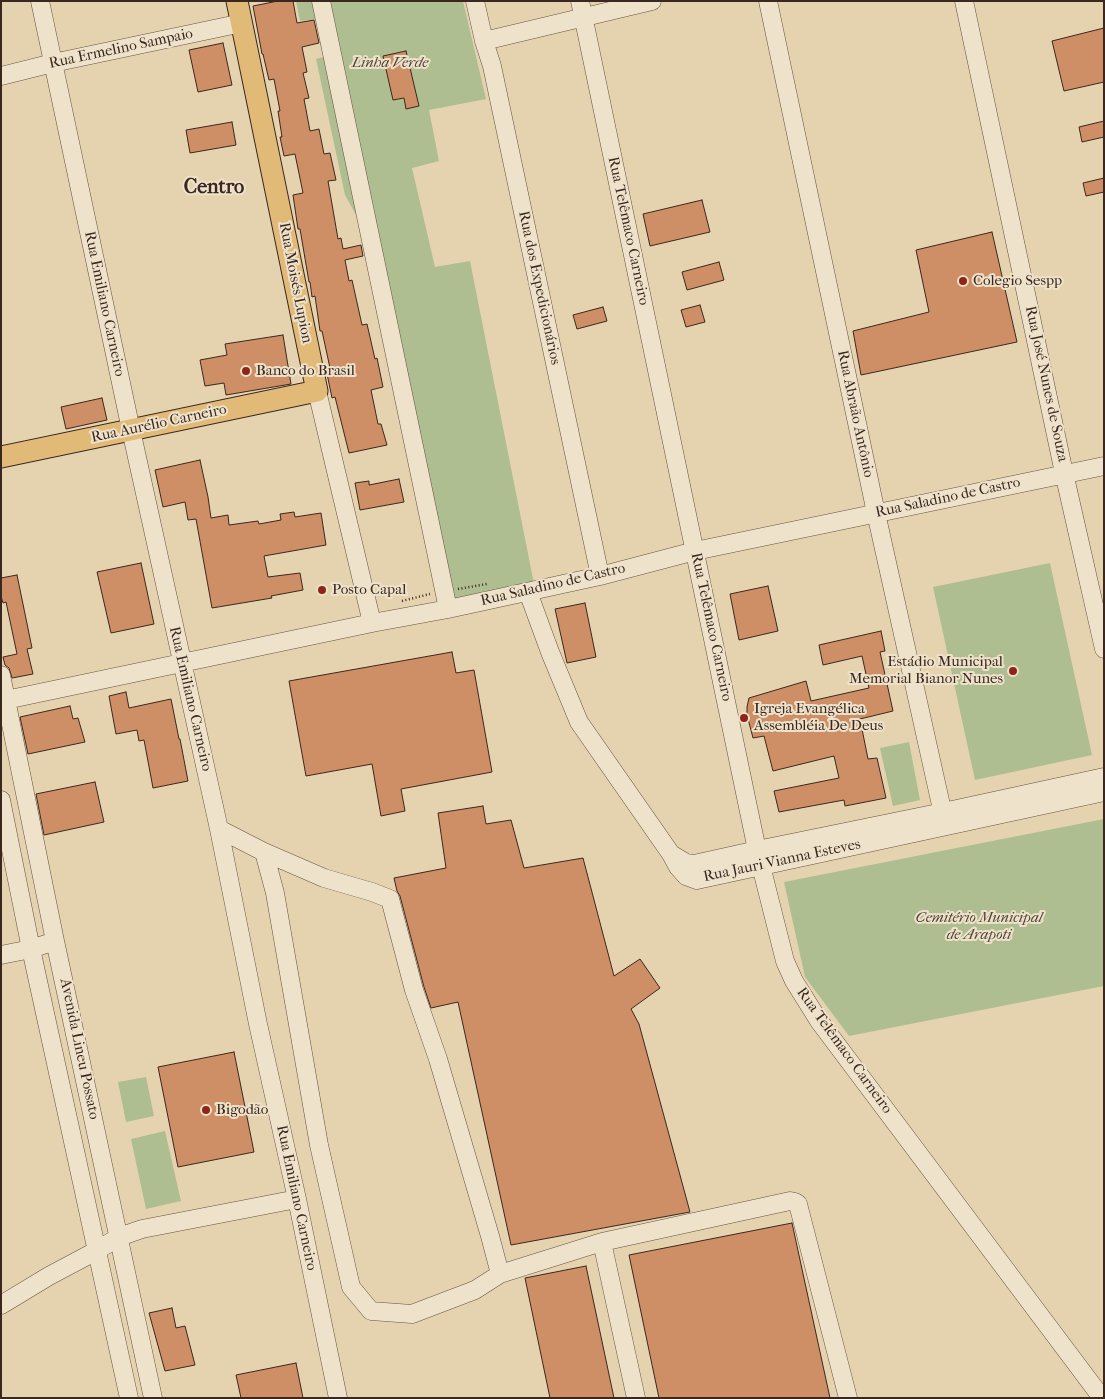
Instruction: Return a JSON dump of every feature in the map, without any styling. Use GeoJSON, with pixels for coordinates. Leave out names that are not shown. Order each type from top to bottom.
{"type":"FeatureCollection","features":[{"type":"Feature","properties":{"kind":"main road","name":"Rua Moisés Lupion"},"geometry":{"type":"LineString","coordinates":[[237,1],[317,391]]}},
{"type":"Feature","properties":{"kind":"main road","name":"Rua Aurélio Carneiro"},"geometry":{"type":"LineString","coordinates":[[1,457],[317,391]]}},
{"type":"Feature","properties":{"kind":"street","name":"Rua Emiliano Carneiro"},"geometry":{"type":"LineString","coordinates":[[40,1],[131,430],[219,829],[258,1024],[297,1199],[338,1398]]}},
{"type":"Feature","properties":{"kind":"street"},"geometry":{"type":"LineString","coordinates":[[321,1],[448,609]]}},
{"type":"Feature","properties":{"kind":"street","name":"Rua dos Expedicionários"},"geometry":{"type":"LineString","coordinates":[[475,1],[492,66],[600,576]]}},
{"type":"Feature","properties":{"kind":"street"},"geometry":{"type":"LineString","coordinates":[[484,41],[582,9],[652,1]]}},
{"type":"Feature","properties":{"kind":"street","name":"Rua Abraão Antônio"},"geometry":{"type":"LineString","coordinates":[[768,1],[876,513],[944,819]]}},
{"type":"Feature","properties":{"kind":"street","name":"Rua José Nunes de Souza"},"geometry":{"type":"LineString","coordinates":[[964,1],[1064,474],[1104,649]]}},
{"type":"Feature","properties":{"kind":"street","name":"Rua Telêmaco Carneiro"},"geometry":{"type":"LineString","coordinates":[[582,9],[759,858],[785,961],[794,981],[819,1021],[1102,1398]]}},
{"type":"Feature","properties":{"kind":"street","name":"Rua Ermelino Sampaio"},"geometry":{"type":"LineString","coordinates":[[1,76],[53,63],[242,23]]}},
{"type":"Feature","properties":{"kind":"street","name":"Rua Moisés Lupion"},"geometry":{"type":"LineString","coordinates":[[317,391],[372,623]]}},
{"type":"Feature","properties":{"kind":"street","name":"Rua Saladino de Castro"},"geometry":{"type":"LineString","coordinates":[[4,700],[528,592],[600,576],[695,551],[1104,466]]}},
{"type":"Feature","properties":{"kind":"street","name":"Rua Jauri Vianna Esteves"},"geometry":{"type":"LineString","coordinates":[[528,592],[579,722],[671,854],[686,863],[694,864],[759,858],[944,819],[1104,792]]}},
{"type":"Feature","properties":{"kind":"street","name":"Avenida Lineu Possato"},"geometry":{"type":"LineString","coordinates":[[1,675],[4,700],[26,792],[55,941],[153,1398]]}},
{"type":"Feature","properties":{"kind":"street","name":"Rua Jauri Vianna Esteves"},"geometry":{"type":"LineString","coordinates":[[944,819],[1104,777]]}},
{"type":"Feature","properties":{"kind":"street"},"geometry":{"type":"LineString","coordinates":[[1,799],[26,792]]}},
{"type":"Feature","properties":{"kind":"street","name":"Avenida Lineu Possato"},"geometry":{"type":"LineString","coordinates":[[1,799],[31,949],[129,1398]]}},
{"type":"Feature","properties":{"kind":"street"},"geometry":{"type":"LineString","coordinates":[[219,829],[264,852],[324,878],[372,892],[390,900],[414,990],[438,1060],[488,1226],[500,1274]]}},
{"type":"Feature","properties":{"kind":"street"},"geometry":{"type":"LineString","coordinates":[[264,852],[275,893],[319,1145],[351,1287],[371,1311],[412,1314],[475,1290],[500,1274],[602,1242],[790,1201],[798,1204],[848,1398]]}},
{"type":"Feature","properties":{"kind":"street"},"geometry":{"type":"LineString","coordinates":[[1,955],[31,949],[55,941]]}},
{"type":"Feature","properties":{"kind":"street"},"geometry":{"type":"LineString","coordinates":[[1,1305],[120,1237],[142,1229],[297,1199]]}},
{"type":"Feature","properties":{"kind":"street"},"geometry":{"type":"LineString","coordinates":[[602,1242],[636,1398]]}},
{"type":"Feature","properties":{"kind":"green space","name":"Linha Verde"},"geometry":{"type":"Polygon","coordinates":[[[296,1],[463,1],[486,99],[429,110],[439,161],[412,168],[435,267],[470,261],[534,584],[439,603],[365,231],[345,195],[316,59],[327,56],[319,19],[300,21],[296,1]]]}},
{"type":"Feature","properties":{"kind":"green space","name":"Estádio Municipal Memorial Bianor Nunes"},"geometry":{"type":"Polygon","coordinates":[[[1050,563],[1092,755],[975,780],[933,587],[1050,563]]]}},
{"type":"Feature","properties":{"kind":"green space"},"geometry":{"type":"Polygon","coordinates":[[[909,742],[920,800],[893,806],[880,748],[909,742]]]}},
{"type":"Feature","properties":{"kind":"green space","name":"Cemitério Municipal de Arapoti"},"geometry":{"type":"Polygon","coordinates":[[[1104,819],[1104,986],[849,1036],[805,977],[784,882],[1104,819]]]}},
{"type":"Feature","properties":{"kind":"green space"},"geometry":{"type":"Polygon","coordinates":[[[146,1077],[154,1116],[126,1122],[118,1082],[146,1077]]]}},
{"type":"Feature","properties":{"kind":"green space"},"geometry":{"type":"Polygon","coordinates":[[[165,1131],[181,1201],[146,1209],[131,1139],[165,1131]]]}},
{"type":"Feature","properties":{"kind":"building"},"geometry":{"type":"Polygon","coordinates":[[[278,1],[293,1],[297,23],[314,20],[319,43],[302,47],[307,72],[303,73],[309,98],[304,99],[310,131],[319,129],[324,154],[330,153],[336,180],[328,181],[338,239],[341,238],[343,249],[361,245],[363,256],[345,260],[349,281],[352,280],[362,325],[367,324],[375,359],[377,358],[383,387],[371,390],[378,424],[381,424],[387,445],[349,453],[335,397],[332,398],[326,369],[330,368],[322,331],[320,331],[315,296],[312,297],[300,229],[298,229],[293,195],[303,193],[295,154],[284,156],[280,137],[282,137],[278,111],[280,111],[274,79],[269,80],[253,6],[278,1]]]}},
{"type":"Feature","properties":{"kind":"building"},"geometry":{"type":"Polygon","coordinates":[[[1104,28],[1104,82],[1064,91],[1052,41],[1104,28]]]}},
{"type":"Feature","properties":{"kind":"building"},"geometry":{"type":"Polygon","coordinates":[[[223,43],[232,85],[198,92],[189,50],[223,43]]]}},
{"type":"Feature","properties":{"kind":"building"},"geometry":{"type":"Polygon","coordinates":[[[406,51],[419,106],[406,109],[404,98],[393,100],[383,56],[406,51]]]}},
{"type":"Feature","properties":{"kind":"building"},"geometry":{"type":"Polygon","coordinates":[[[1104,121],[1104,137],[1082,142],[1079,127],[1104,121]]]}},
{"type":"Feature","properties":{"kind":"building"},"geometry":{"type":"Polygon","coordinates":[[[232,122],[236,145],[190,153],[186,130],[232,122]]]}},
{"type":"Feature","properties":{"kind":"building"},"geometry":{"type":"Polygon","coordinates":[[[1104,178],[1104,192],[1086,196],[1083,183],[1104,178]]]}},
{"type":"Feature","properties":{"kind":"building"},"geometry":{"type":"Polygon","coordinates":[[[702,200],[710,232],[650,246],[643,214],[702,200]]]}},
{"type":"Feature","properties":{"kind":"building","name":"Colegio Sespp"},"geometry":{"type":"Polygon","coordinates":[[[992,232],[1017,342],[861,375],[853,331],[929,312],[916,250],[992,232]]]}},
{"type":"Feature","properties":{"kind":"building"},"geometry":{"type":"Polygon","coordinates":[[[719,262],[724,280],[687,290],[682,272],[719,262]]]}},
{"type":"Feature","properties":{"kind":"building"},"geometry":{"type":"Polygon","coordinates":[[[700,305],[705,322],[686,327],[681,310],[700,305]]]}},
{"type":"Feature","properties":{"kind":"building"},"geometry":{"type":"Polygon","coordinates":[[[603,307],[607,321],[577,329],[573,315],[603,307]]]}},
{"type":"Feature","properties":{"kind":"building","name":"Banco do Brasil"},"geometry":{"type":"Polygon","coordinates":[[[283,335],[291,384],[226,395],[224,383],[205,386],[200,360],[227,355],[225,344],[283,335]]]}},
{"type":"Feature","properties":{"kind":"building"},"geometry":{"type":"Polygon","coordinates":[[[102,398],[107,420],[66,429],[61,407],[102,398]]]}},
{"type":"Feature","properties":{"kind":"building"},"geometry":{"type":"Polygon","coordinates":[[[200,460],[211,518],[228,515],[229,525],[258,521],[259,524],[281,520],[280,514],[294,512],[295,517],[321,513],[326,545],[264,556],[268,577],[300,573],[303,590],[271,596],[272,598],[212,608],[196,519],[188,520],[185,502],[163,507],[155,470],[200,460]]]}},
{"type":"Feature","properties":{"kind":"building"},"geometry":{"type":"Polygon","coordinates":[[[399,479],[404,502],[360,510],[355,483],[369,481],[369,485],[399,479]]]}},
{"type":"Feature","properties":{"kind":"building"},"geometry":{"type":"Polygon","coordinates":[[[141,563],[154,624],[111,633],[97,572],[141,563]]]}},
{"type":"Feature","properties":{"kind":"building"},"geometry":{"type":"Polygon","coordinates":[[[17,575],[32,648],[27,649],[33,674],[12,678],[3,657],[17,654],[6,602],[3,603],[1,596],[1,578],[17,575]]]}},
{"type":"Feature","properties":{"kind":"building"},"geometry":{"type":"Polygon","coordinates":[[[768,586],[778,631],[739,640],[730,594],[768,586]]]}},
{"type":"Feature","properties":{"kind":"building"},"geometry":{"type":"Polygon","coordinates":[[[585,603],[596,657],[567,663],[555,609],[585,603]]]}},
{"type":"Feature","properties":{"kind":"building"},"geometry":{"type":"Polygon","coordinates":[[[881,631],[885,651],[880,652],[893,711],[860,719],[868,759],[877,758],[886,798],[845,806],[844,800],[779,812],[774,791],[839,778],[834,756],[773,771],[764,736],[753,738],[747,715],[749,698],[806,681],[811,701],[869,688],[862,656],[823,665],[819,645],[881,631]]]}},
{"type":"Feature","properties":{"kind":"building"},"geometry":{"type":"Polygon","coordinates":[[[452,652],[456,673],[474,670],[492,772],[401,789],[405,811],[381,816],[372,764],[306,776],[289,681],[452,652]]]}},
{"type":"Feature","properties":{"kind":"building"},"geometry":{"type":"Polygon","coordinates":[[[126,692],[129,708],[171,699],[188,781],[153,788],[144,740],[139,741],[137,730],[116,734],[109,696],[126,692]]]}},
{"type":"Feature","properties":{"kind":"building"},"geometry":{"type":"Polygon","coordinates":[[[70,706],[73,719],[78,718],[85,742],[28,754],[20,717],[70,706]]]}},
{"type":"Feature","properties":{"kind":"building"},"geometry":{"type":"Polygon","coordinates":[[[95,782],[104,822],[44,835],[36,794],[95,782]]]}},
{"type":"Feature","properties":{"kind":"building"},"geometry":{"type":"Polygon","coordinates":[[[483,806],[486,824],[511,820],[524,868],[583,858],[614,976],[640,959],[660,988],[631,1009],[639,1024],[690,1212],[511,1245],[458,1002],[431,1008],[394,878],[446,868],[438,813],[483,806]]]}},
{"type":"Feature","properties":{"kind":"building","name":"Bigodão"},"geometry":{"type":"Polygon","coordinates":[[[234,1052],[254,1152],[178,1167],[158,1067],[234,1052]]]}},
{"type":"Feature","properties":{"kind":"building"},"geometry":{"type":"Polygon","coordinates":[[[792,1223],[830,1398],[659,1398],[629,1255],[792,1223]]]}},
{"type":"Feature","properties":{"kind":"building"},"geometry":{"type":"Polygon","coordinates":[[[586,1266],[614,1398],[550,1398],[525,1278],[586,1266]]]}},
{"type":"Feature","properties":{"kind":"building"},"geometry":{"type":"Polygon","coordinates":[[[172,1308],[176,1328],[185,1326],[195,1365],[165,1371],[149,1313],[172,1308]]]}},
{"type":"Feature","properties":{"kind":"building"},"geometry":{"type":"Polygon","coordinates":[[[296,1363],[303,1398],[241,1398],[236,1375],[296,1363]]]}},
{"type":"Feature","properties":{"kind":"place","name":"Colegio Sespp"},"geometry":{"type":"Point","coordinates":[963,281]}},
{"type":"Feature","properties":{"kind":"place","name":"Banco do Brasil"},"geometry":{"type":"Point","coordinates":[246,371]}},
{"type":"Feature","properties":{"kind":"place","name":"Posto Capal"},"geometry":{"type":"Point","coordinates":[322,590]}},
{"type":"Feature","properties":{"kind":"place","name":"Estádio Municipal Memorial Bianor Nunes"},"geometry":{"type":"Point","coordinates":[1013,671]}},
{"type":"Feature","properties":{"kind":"place","name":"Igreja Evangélica Assembléia De Deus"},"geometry":{"type":"Point","coordinates":[744,718]}},
{"type":"Feature","properties":{"kind":"place","name":"Bigodão"},"geometry":{"type":"Point","coordinates":[206,1110]}},
{"type":"Feature","properties":{"kind":"district","name":"Centro"},"geometry":{"type":"Point","coordinates":[214,188]}}]}
